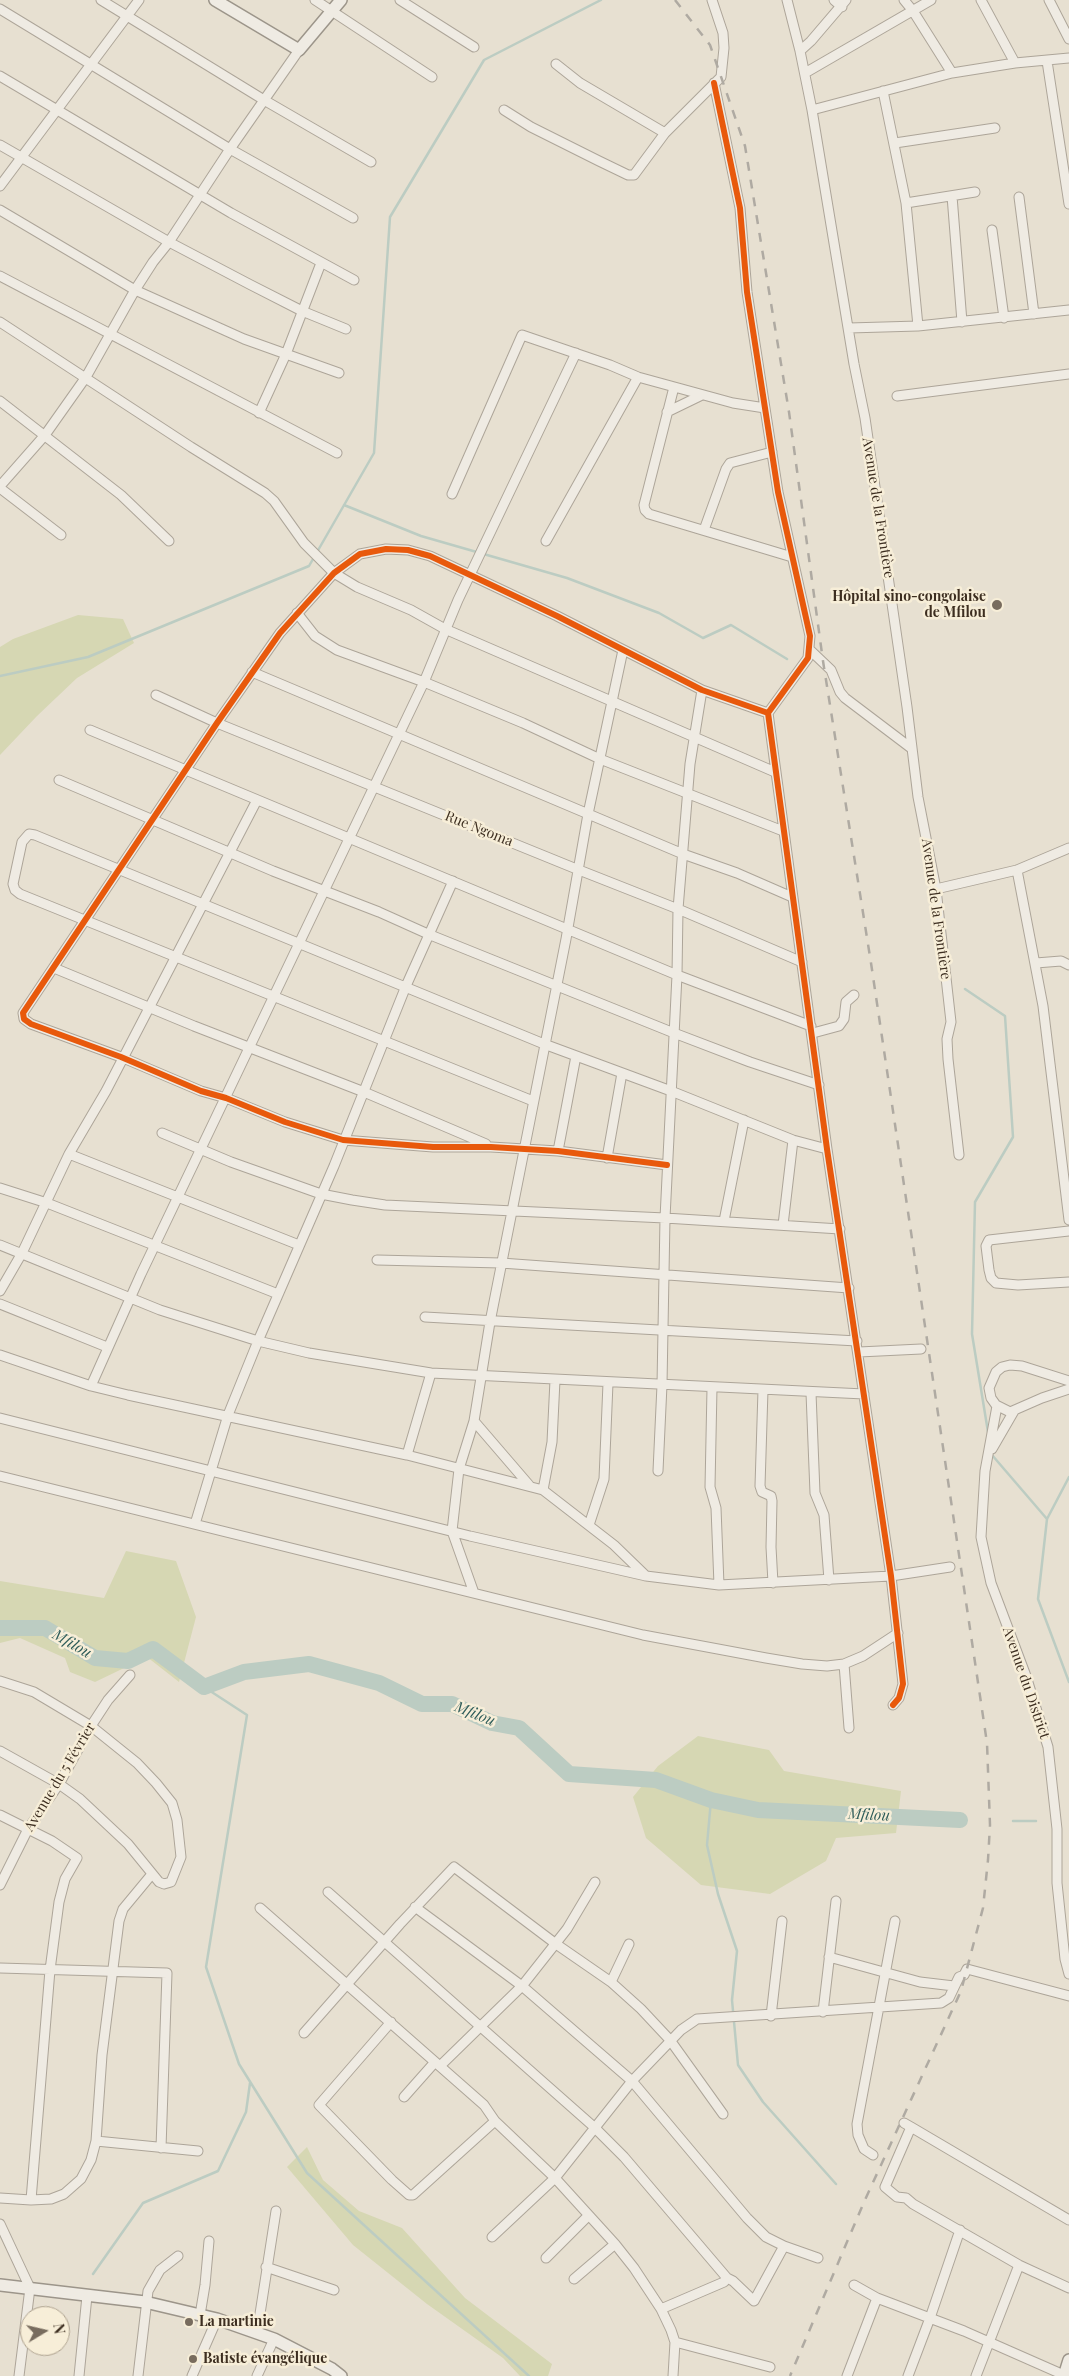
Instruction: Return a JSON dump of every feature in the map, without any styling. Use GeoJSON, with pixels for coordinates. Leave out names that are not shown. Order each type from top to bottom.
{"type":"FeatureCollection","features":[{"type":"Feature","properties":{"kind":"street"},"geometry":{"type":"LineString","coordinates":[[101,0],[264,100],[371,162]]}},
{"type":"Feature","properties":{"kind":"street"},"geometry":{"type":"LineString","coordinates":[[0,186],[139,0]]}},
{"type":"Feature","properties":{"kind":"street"},"geometry":{"type":"LineString","coordinates":[[215,0],[299,50]]}},
{"type":"Feature","properties":{"kind":"street"},"geometry":{"type":"LineString","coordinates":[[315,0],[432,77],[422,74]]}},
{"type":"Feature","properties":{"kind":"street"},"geometry":{"type":"LineString","coordinates":[[61,535],[0,487],[45,435],[86,378],[135,290],[230,149],[299,50],[341,0]]}},
{"type":"Feature","properties":{"kind":"street"},"geometry":{"type":"LineString","coordinates":[[400,0],[474,47]]}},
{"type":"Feature","properties":{"kind":"street"},"geometry":{"type":"LineString","coordinates":[[504,110],[531,127],[632,176],[665,134],[721,77],[725,57],[723,33],[712,0]]}},
{"type":"Feature","properties":{"kind":"street","name":"Avenue de la Frontière"},"geometry":{"type":"LineString","coordinates":[[787,0],[812,110],[849,328],[884,545],[911,748],[936,889],[951,1022],[947,1039],[948,1058],[959,1155]]}},
{"type":"Feature","properties":{"kind":"street"},"geometry":{"type":"LineString","coordinates":[[800,51],[844,3],[834,0]]}},
{"type":"Feature","properties":{"kind":"street"},"geometry":{"type":"LineString","coordinates":[[904,0],[952,73]]}},
{"type":"Feature","properties":{"kind":"street"},"geometry":{"type":"LineString","coordinates":[[804,73],[931,0]]}},
{"type":"Feature","properties":{"kind":"street"},"geometry":{"type":"LineString","coordinates":[[981,0],[1015,63]]}},
{"type":"Feature","properties":{"kind":"street"},"geometry":{"type":"LineString","coordinates":[[1049,0],[1069,38]]}},
{"type":"Feature","properties":{"kind":"street"},"geometry":{"type":"LineString","coordinates":[[0,9],[230,149],[353,218]]}},
{"type":"Feature","properties":{"kind":"street"},"geometry":{"type":"LineString","coordinates":[[812,110],[952,73],[1015,63],[1069,58]]}},
{"type":"Feature","properties":{"kind":"street"},"geometry":{"type":"LineString","coordinates":[[1047,61],[1069,204]]}},
{"type":"Feature","properties":{"kind":"street"},"geometry":{"type":"LineString","coordinates":[[556,64],[580,83],[665,134]]}},
{"type":"Feature","properties":{"kind":"street"},"geometry":{"type":"LineString","coordinates":[[0,76],[200,195],[354,280]]}},
{"type":"Feature","properties":{"kind":"street"},"geometry":{"type":"LineString","coordinates":[[714,83],[740,208],[747,292],[772,452],[792,557],[810,636],[810,650],[804,664],[781,692],[768,713],[774,772],[812,1029],[827,1150],[859,1352],[891,1576],[903,1684],[899,1698],[893,1705]]}},
{"type":"Feature","properties":{"kind":"street"},"geometry":{"type":"LineString","coordinates":[[883,91],[906,203],[918,326]]}},
{"type":"Feature","properties":{"kind":"street"},"geometry":{"type":"LineString","coordinates":[[895,143],[995,128]]}},
{"type":"Feature","properties":{"kind":"street"},"geometry":{"type":"LineString","coordinates":[[0,145],[169,242],[302,310],[346,329]]}},
{"type":"Feature","properties":{"kind":"street"},"geometry":{"type":"LineString","coordinates":[[906,203],[975,192]]}},
{"type":"Feature","properties":{"kind":"street"},"geometry":{"type":"LineString","coordinates":[[952,196],[962,322]]}},
{"type":"Feature","properties":{"kind":"street"},"geometry":{"type":"LineString","coordinates":[[1019,197],[1034,314]]}},
{"type":"Feature","properties":{"kind":"street"},"geometry":{"type":"LineString","coordinates":[[0,210],[135,290],[189,316],[339,373]]}},
{"type":"Feature","properties":{"kind":"street"},"geometry":{"type":"LineString","coordinates":[[992,230],[1004,318]]}},
{"type":"Feature","properties":{"kind":"street"},"geometry":{"type":"LineString","coordinates":[[258,413],[286,354],[321,263]]}},
{"type":"Feature","properties":{"kind":"street"},"geometry":{"type":"LineString","coordinates":[[0,276],[337,453]]}},
{"type":"Feature","properties":{"kind":"street"},"geometry":{"type":"LineString","coordinates":[[849,328],[918,326],[1069,310]]}},
{"type":"Feature","properties":{"kind":"street"},"geometry":{"type":"LineString","coordinates":[[0,322],[199,452],[266,492],[274,500],[304,543],[334,573],[357,587],[411,610],[445,629],[774,772]]}},
{"type":"Feature","properties":{"kind":"street"},"geometry":{"type":"LineString","coordinates":[[452,494],[522,336],[576,353],[638,377],[702,395],[765,408]]}},
{"type":"Feature","properties":{"kind":"street"},"geometry":{"type":"LineString","coordinates":[[91,1386],[130,1297],[424,682],[445,629],[576,353]]}},
{"type":"Feature","properties":{"kind":"street"},"geometry":{"type":"LineString","coordinates":[[897,396],[1069,374]]}},
{"type":"Feature","properties":{"kind":"street"},"geometry":{"type":"LineString","coordinates":[[546,541],[638,377]]}},
{"type":"Feature","properties":{"kind":"street"},"geometry":{"type":"LineString","coordinates":[[674,387],[644,505],[645,510],[649,514],[792,557]]}},
{"type":"Feature","properties":{"kind":"street"},"geometry":{"type":"LineString","coordinates":[[668,412],[702,395]]}},
{"type":"Feature","properties":{"kind":"street"},"geometry":{"type":"LineString","coordinates":[[0,401],[138,509],[169,541]]}},
{"type":"Feature","properties":{"kind":"street"},"geometry":{"type":"LineString","coordinates":[[704,530],[726,469],[730,463],[772,452]]}},
{"type":"Feature","properties":{"kind":"street"},"geometry":{"type":"LineString","coordinates":[[667,1165],[558,1151],[491,1146],[432,1146],[344,1140],[285,1122],[226,1098],[201,1091],[122,1057],[31,1024],[24,1019],[24,1013],[252,672],[297,613],[334,573],[360,554],[386,549],[408,550],[430,556],[702,690],[768,713]]}},
{"type":"Feature","properties":{"kind":"street"},"geometry":{"type":"LineString","coordinates":[[297,613],[315,636],[337,650],[424,682],[523,723],[600,759],[783,831]]}},
{"type":"Feature","properties":{"kind":"street"},"geometry":{"type":"LineString","coordinates":[[474,1593],[452,1531],[459,1469],[474,1421],[511,1211],[568,928],[588,814],[623,650]]}},
{"type":"Feature","properties":{"kind":"street"},"geometry":{"type":"LineString","coordinates":[[810,650],[831,670],[845,698],[911,748]]}},
{"type":"Feature","properties":{"kind":"street"},"geometry":{"type":"LineString","coordinates":[[252,672],[683,854],[737,873],[792,897]]}},
{"type":"Feature","properties":{"kind":"street"},"geometry":{"type":"LineString","coordinates":[[658,1471],[662,1385],[664,1218],[677,975],[678,908],[693,737],[702,690]]}},
{"type":"Feature","properties":{"kind":"street","name":"Rue Ngoma"},"geometry":{"type":"LineString","coordinates":[[156,695],[217,722],[579,870],[678,908],[802,962]]}},
{"type":"Feature","properties":{"kind":"street"},"geometry":{"type":"LineString","coordinates":[[90,730],[677,975],[812,1029],[839,1026],[844,1019],[846,1002],[854,995]]}},
{"type":"Feature","properties":{"kind":"street"},"geometry":{"type":"LineString","coordinates":[[59,780],[428,934],[674,1033],[750,1062],[819,1085]]}},
{"type":"Feature","properties":{"kind":"street"},"geometry":{"type":"LineString","coordinates":[[0,1291],[22,1253],[69,1154],[106,1091],[257,800]]}},
{"type":"Feature","properties":{"kind":"street"},"geometry":{"type":"LineString","coordinates":[[533,1101],[20,894],[15,890],[13,884],[22,842],[29,834],[35,835],[544,1044],[793,1140],[827,1150]]}},
{"type":"Feature","properties":{"kind":"street"},"geometry":{"type":"LineString","coordinates":[[936,889],[1018,870],[1069,849]]}},
{"type":"Feature","properties":{"kind":"street"},"geometry":{"type":"LineString","coordinates":[[1018,870],[1036,963],[1057,1112],[1069,1220]]}},
{"type":"Feature","properties":{"kind":"street"},"geometry":{"type":"LineString","coordinates":[[195,1524],[228,1415],[364,1092],[406,986],[453,881]]}},
{"type":"Feature","properties":{"kind":"street"},"geometry":{"type":"LineString","coordinates":[[1036,963],[1061,961],[1069,965]]}},
{"type":"Feature","properties":{"kind":"street"},"geometry":{"type":"LineString","coordinates":[[54,968],[364,1092],[491,1146]]}},
{"type":"Feature","properties":{"kind":"street"},"geometry":{"type":"LineString","coordinates":[[558,1151],[576,1056]]}},
{"type":"Feature","properties":{"kind":"street"},"geometry":{"type":"LineString","coordinates":[[607,1158],[622,1073]]}},
{"type":"Feature","properties":{"kind":"street"},"geometry":{"type":"LineString","coordinates":[[724,1221],[744,1120]]}},
{"type":"Feature","properties":{"kind":"street"},"geometry":{"type":"LineString","coordinates":[[162,1133],[321,1194],[385,1204],[724,1221],[840,1229]]}},
{"type":"Feature","properties":{"kind":"street"},"geometry":{"type":"LineString","coordinates":[[783,1225],[793,1140]]}},
{"type":"Feature","properties":{"kind":"street"},"geometry":{"type":"LineString","coordinates":[[69,1154],[300,1245]]}},
{"type":"Feature","properties":{"kind":"street"},"geometry":{"type":"LineString","coordinates":[[0,1188],[47,1203],[278,1294]]}},
{"type":"Feature","properties":{"kind":"street"},"geometry":{"type":"LineString","coordinates":[[1069,1231],[989,1240],[986,1246],[991,1278],[996,1283],[1018,1285],[1069,1282]]}},
{"type":"Feature","properties":{"kind":"street"},"geometry":{"type":"LineString","coordinates":[[0,1245],[160,1310],[258,1341],[430,1373],[864,1394]]}},
{"type":"Feature","properties":{"kind":"street"},"geometry":{"type":"LineString","coordinates":[[377,1260],[501,1263],[849,1288]]}},
{"type":"Feature","properties":{"kind":"street"},"geometry":{"type":"LineString","coordinates":[[0,1304],[107,1347]]}},
{"type":"Feature","properties":{"kind":"street"},"geometry":{"type":"LineString","coordinates":[[425,1317],[857,1341]]}},
{"type":"Feature","properties":{"kind":"street"},"geometry":{"type":"LineString","coordinates":[[859,1352],[921,1350]]}},
{"type":"Feature","properties":{"kind":"street"},"geometry":{"type":"LineString","coordinates":[[0,1355],[91,1386],[407,1455],[529,1485],[543,1490],[589,1525],[614,1545],[646,1576]]}},
{"type":"Feature","properties":{"kind":"street","name":"Avenue du District"},"geometry":{"type":"LineString","coordinates":[[1069,1381],[1022,1366],[1002,1367],[992,1379],[989,1388],[991,1398],[997,1406],[988,1455],[981,1537],[990,1583],[1026,1676],[1048,1747],[1057,1829],[1056,1883],[1065,1959],[1069,1974]]}},
{"type":"Feature","properties":{"kind":"street"},"geometry":{"type":"LineString","coordinates":[[407,1455],[430,1373]]}},
{"type":"Feature","properties":{"kind":"street"},"geometry":{"type":"LineString","coordinates":[[543,1490],[552,1442],[555,1380]]}},
{"type":"Feature","properties":{"kind":"street"},"geometry":{"type":"LineString","coordinates":[[589,1525],[604,1479],[608,1383]]}},
{"type":"Feature","properties":{"kind":"street"},"geometry":{"type":"LineString","coordinates":[[712,1388],[710,1486],[716,1508],[719,1585]]}},
{"type":"Feature","properties":{"kind":"street"},"geometry":{"type":"LineString","coordinates":[[997,1406],[1005,1411],[1014,1411],[1042,1398],[1069,1389]]}},
{"type":"Feature","properties":{"kind":"street"},"geometry":{"type":"LineString","coordinates":[[763,1390],[760,1486],[762,1492],[770,1496],[772,1501],[770,1547],[773,1583]]}},
{"type":"Feature","properties":{"kind":"street"},"geometry":{"type":"LineString","coordinates":[[811,1392],[814,1493],[824,1520],[829,1580]]}},
{"type":"Feature","properties":{"kind":"street","name":"Avenue du District"},"geometry":{"type":"LineString","coordinates":[[988,1455],[1014,1411]]}},
{"type":"Feature","properties":{"kind":"street"},"geometry":{"type":"LineString","coordinates":[[0,1418],[452,1531],[646,1576],[719,1585],[891,1576],[950,1567]]}},
{"type":"Feature","properties":{"kind":"street"},"geometry":{"type":"LineString","coordinates":[[474,1421],[529,1485]]}},
{"type":"Feature","properties":{"kind":"street"},"geometry":{"type":"LineString","coordinates":[[0,1476],[643,1635],[802,1664],[826,1666],[844,1664],[863,1656],[898,1633]]}},
{"type":"Feature","properties":{"kind":"street"},"geometry":{"type":"LineString","coordinates":[[844,1664],[849,1728]]}},
{"type":"Feature","properties":{"kind":"street","name":"Avenue du 5 Février"},"geometry":{"type":"LineString","coordinates":[[0,1884],[28,1829],[60,1784],[91,1726],[108,1700],[130,1675]]}},
{"type":"Feature","properties":{"kind":"street"},"geometry":{"type":"LineString","coordinates":[[0,1681],[34,1692],[91,1726],[137,1763],[172,1803],[181,1857],[171,1882],[164,1884],[152,1874],[128,1844],[80,1799],[60,1784],[0,1751]]}},
{"type":"Feature","properties":{"kind":"street"},"geometry":{"type":"LineString","coordinates":[[0,1815],[52,1841],[77,1858],[65,1879],[63,1887],[50,1970],[30,2200]]}},
{"type":"Feature","properties":{"kind":"street"},"geometry":{"type":"LineString","coordinates":[[304,2033],[384,1942],[454,1867],[610,1982],[641,2008],[670,2040],[723,2114]]}},
{"type":"Feature","properties":{"kind":"street"},"geometry":{"type":"LineString","coordinates":[[0,2198],[51,2199],[74,2187],[86,2172],[96,2141],[102,2055],[119,1921],[123,1909],[152,1874]]}},
{"type":"Feature","properties":{"kind":"street"},"geometry":{"type":"LineString","coordinates":[[404,2098],[522,1986],[556,1944],[595,1882]]}},
{"type":"Feature","properties":{"kind":"street"},"geometry":{"type":"LineString","coordinates":[[328,1892],[482,2026],[594,2127],[624,2157],[727,2278],[733,2281],[754,2301],[784,2246]]}},
{"type":"Feature","properties":{"kind":"street"},"geometry":{"type":"LineString","coordinates":[[823,2012],[836,1901]]}},
{"type":"Feature","properties":{"kind":"street"},"geometry":{"type":"LineString","coordinates":[[416,1907],[522,1986],[632,2081],[752,2224],[766,2237],[784,2246],[818,2258]]}},
{"type":"Feature","properties":{"kind":"street"},"geometry":{"type":"LineString","coordinates":[[260,1908],[484,2104],[495,2120],[555,2178],[615,2244],[634,2268],[661,2309],[675,2342],[673,2376]]}},
{"type":"Feature","properties":{"kind":"street"},"geometry":{"type":"LineString","coordinates":[[771,2016],[782,1921]]}},
{"type":"Feature","properties":{"kind":"street"},"geometry":{"type":"LineString","coordinates":[[873,2156],[864,2149],[858,2135],[857,2124],[896,1921]]}},
{"type":"Feature","properties":{"kind":"street"},"geometry":{"type":"LineString","coordinates":[[610,1982],[629,1944]]}},
{"type":"Feature","properties":{"kind":"street"},"geometry":{"type":"LineString","coordinates":[[829,1957],[920,1982],[954,1986]]}},
{"type":"Feature","properties":{"kind":"street"},"geometry":{"type":"LineString","coordinates":[[0,1968],[167,1973],[161,2148]]}},
{"type":"Feature","properties":{"kind":"street"},"geometry":{"type":"LineString","coordinates":[[492,2237],[555,2178],[632,2081],[670,2040],[698,2019],[771,2016],[946,2002],[954,1986],[967,1970],[1069,1996]]}},
{"type":"Feature","properties":{"kind":"street"},"geometry":{"type":"LineString","coordinates":[[392,2022],[319,2105],[392,2180],[409,2195],[412,2195],[495,2120]]}},
{"type":"Feature","properties":{"kind":"street"},"geometry":{"type":"LineString","coordinates":[[1069,2220],[908,2125],[885,2187],[897,2197],[906,2198],[913,2204],[1019,2265],[1069,2288]]}},
{"type":"Feature","properties":{"kind":"street"},"geometry":{"type":"LineString","coordinates":[[96,2141],[198,2151]]}},
{"type":"Feature","properties":{"kind":"street"},"geometry":{"type":"LineString","coordinates":[[257,2333],[276,2211]]}},
{"type":"Feature","properties":{"kind":"street"},"geometry":{"type":"LineString","coordinates":[[546,2258],[588,2216]]}},
{"type":"Feature","properties":{"kind":"street"},"geometry":{"type":"LineString","coordinates":[[0,2224],[30,2288],[19,2376]]}},
{"type":"Feature","properties":{"kind":"street"},"geometry":{"type":"LineString","coordinates":[[908,2376],[960,2230]]}},
{"type":"Feature","properties":{"kind":"street"},"geometry":{"type":"LineString","coordinates":[[200,2315],[206,2285],[209,2241]]}},
{"type":"Feature","properties":{"kind":"street"},"geometry":{"type":"LineString","coordinates":[[574,2279],[615,2244]]}},
{"type":"Feature","properties":{"kind":"street"},"geometry":{"type":"LineString","coordinates":[[138,2376],[146,2302],[152,2283],[160,2270],[178,2256]]}},
{"type":"Feature","properties":{"kind":"street"},"geometry":{"type":"LineString","coordinates":[[976,2376],[1019,2265]]}},
{"type":"Feature","properties":{"kind":"street"},"geometry":{"type":"LineString","coordinates":[[266,2267],[334,2290]]}},
{"type":"Feature","properties":{"kind":"street"},"geometry":{"type":"LineString","coordinates":[[661,2309],[724,2282],[727,2278]]}},
{"type":"Feature","properties":{"kind":"street"},"geometry":{"type":"LineString","coordinates":[[0,2285],[146,2302],[217,2319],[274,2339],[334,2374]]}},
{"type":"Feature","properties":{"kind":"street"},"geometry":{"type":"LineString","coordinates":[[854,2285],[877,2298],[989,2342],[1064,2375],[1069,2360]]}},
{"type":"Feature","properties":{"kind":"street"},"geometry":{"type":"LineString","coordinates":[[79,2376],[88,2296]]}},
{"type":"Feature","properties":{"kind":"street"},"geometry":{"type":"LineString","coordinates":[[847,2376],[877,2298]]}},
{"type":"Feature","properties":{"kind":"street"},"geometry":{"type":"LineString","coordinates":[[192,2376],[217,2319]]}},
{"type":"Feature","properties":{"kind":"street"},"geometry":{"type":"LineString","coordinates":[[257,2376],[274,2339]]}},
{"type":"Feature","properties":{"kind":"street"},"geometry":{"type":"LineString","coordinates":[[675,2342],[770,2367]]}},
{"type":"Feature","properties":{"kind":"green space"},"geometry":{"type":"Polygon","coordinates":[[[78,615],[123,619],[134,643],[77,678],[0,755],[0,647],[13,639],[78,615]]]}},
{"type":"Feature","properties":{"kind":"green space"},"geometry":{"type":"Polygon","coordinates":[[[126,1551],[176,1561],[196,1617],[179,1682],[147,1657],[95,1682],[70,1672],[65,1658],[20,1638],[0,1643],[0,1581],[104,1598],[126,1551]]]}},
{"type":"Feature","properties":{"kind":"green space"},"geometry":{"type":"Polygon","coordinates":[[[698,1736],[769,1750],[784,1771],[901,1791],[896,1833],[836,1838],[826,1861],[770,1894],[701,1885],[646,1838],[633,1797],[658,1766],[698,1736]]]}},
{"type":"Feature","properties":{"kind":"green space"},"geometry":{"type":"Polygon","coordinates":[[[307,2147],[323,2180],[359,2211],[402,2228],[465,2298],[552,2364],[548,2376],[520,2376],[503,2358],[427,2304],[353,2245],[287,2167],[307,2147]]]}},
{"type":"Feature","properties":{"kind":"waterway"},"geometry":{"type":"LineString","coordinates":[[0,676],[88,657],[309,566],[374,453],[390,217],[484,60],[601,0]]}},
{"type":"Feature","properties":{"kind":"waterway"},"geometry":{"type":"LineString","coordinates":[[344,505],[421,536],[567,578],[659,613],[703,638],[731,625],[787,659]]}},
{"type":"Feature","properties":{"kind":"waterway"},"geometry":{"type":"LineString","coordinates":[[965,989],[1005,1016],[1013,1137],[975,1202],[972,1334],[988,1432]]}},
{"type":"Feature","properties":{"kind":"waterway"},"geometry":{"type":"LineString","coordinates":[[992,1455],[1047,1519]]}},
{"type":"Feature","properties":{"kind":"waterway"},"geometry":{"type":"LineString","coordinates":[[1069,1477],[1047,1519],[1038,1599],[1069,1682]]}},
{"type":"Feature","properties":{"kind":"waterway","name":"Mfilou"},"geometry":{"type":"LineString","coordinates":[[0,1628],[45,1628],[95,1658],[128,1661],[153,1649],[204,1687],[244,1672],[309,1664],[379,1683],[422,1704],[452,1704],[492,1723],[519,1728],[569,1774],[656,1780],[711,1800],[758,1810],[960,1820]]}},
{"type":"Feature","properties":{"kind":"waterway"},"geometry":{"type":"LineString","coordinates":[[204,1687],[247,1715],[206,1967],[239,2064],[307,2173],[529,2376]]}},
{"type":"Feature","properties":{"kind":"waterway"},"geometry":{"type":"LineString","coordinates":[[711,1800],[707,1845],[718,1894],[737,1951],[732,2000],[738,2065],[763,2102],[836,2184]]}},
{"type":"Feature","properties":{"kind":"waterway","name":"Mfilou"},"geometry":{"type":"LineString","coordinates":[[1013,1821],[1036,1821]]}},
{"type":"Feature","properties":{"kind":"waterway"},"geometry":{"type":"LineString","coordinates":[[93,2274],[143,2203],[218,2171],[246,2112],[250,2083]]}},
{"type":"Feature","properties":{"kind":"railway"},"geometry":{"type":"LineString","coordinates":[[675,0],[710,45],[745,146],[789,412],[823,661],[871,963],[987,1743],[990,1825],[983,1908],[961,1991],[864,2202],[790,2376]]}},
{"type":"Feature","properties":{"kind":"cycle path"},"geometry":{"type":"LineString","coordinates":[[714,83],[740,208],[747,292],[778,492],[810,636],[808,658],[768,713],[827,1149],[891,1576],[903,1684],[899,1698],[893,1705]]}},
{"type":"Feature","properties":{"kind":"cycle path"},"geometry":{"type":"LineString","coordinates":[[667,1165],[558,1151],[491,1147],[433,1147],[343,1140],[285,1122],[226,1098],[201,1091],[121,1057],[31,1024],[24,1019],[23,1013],[217,723],[280,633],[334,573],[360,554],[386,549],[408,550],[430,556],[557,616],[702,690],[768,713]]}},
{"type":"Feature","properties":{"kind":"place","name":"Hôpital sino-congolaise de Mfilou"},"geometry":{"type":"Point","coordinates":[997,605]}},
{"type":"Feature","properties":{"kind":"place","name":"La martinie"},"geometry":{"type":"Point","coordinates":[189,2322]}},
{"type":"Feature","properties":{"kind":"place","name":"Batiste évangélique"},"geometry":{"type":"Point","coordinates":[193,2359]}}]}
